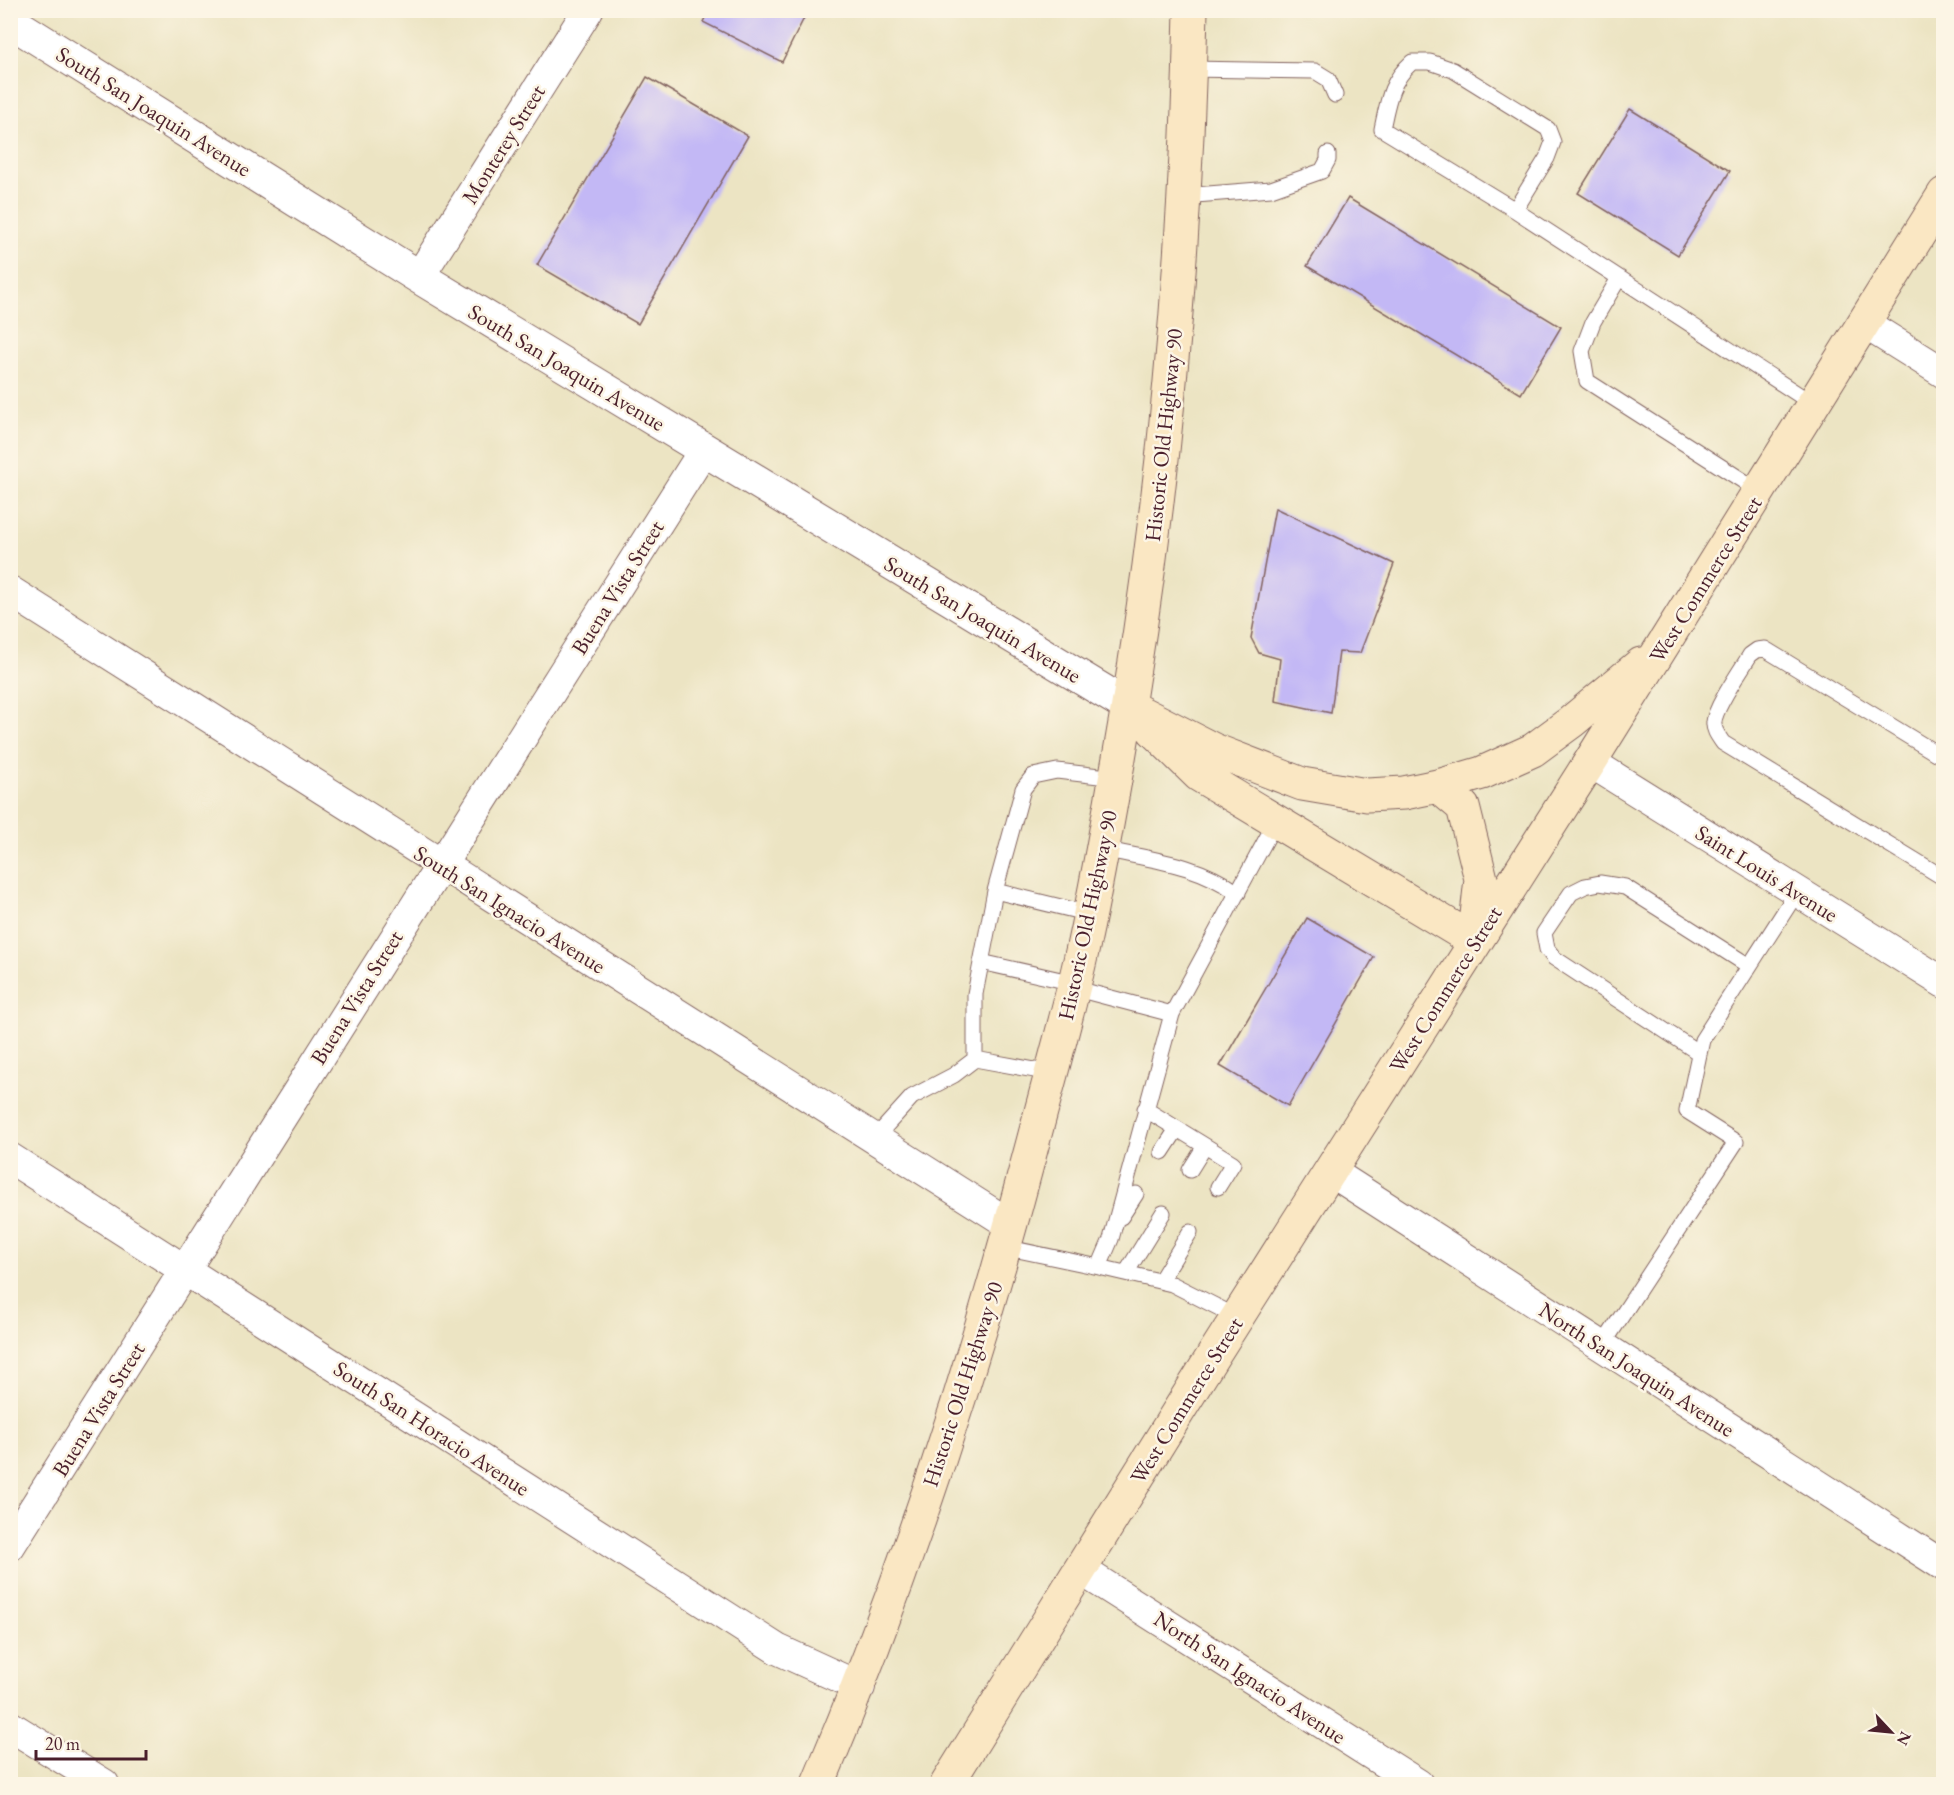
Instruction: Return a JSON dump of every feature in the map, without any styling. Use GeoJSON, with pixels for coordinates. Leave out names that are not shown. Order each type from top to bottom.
{"type":"FeatureCollection","features":[{"type":"Feature","properties":{"kind":"main road","name":"Historic Old Highway 90"},"geometry":{"type":"LineString","coordinates":[[818,1785],[860,1687],[903,1567],[974,1354],[1051,1073],[1090,914],[1137,656],[1161,472],[1179,278],[1191,10]]}},
{"type":"Feature","properties":{"kind":"main road","name":"West Commerce Street"},"geometry":{"type":"LineString","coordinates":[[947,1785],[1237,1317],[1590,762],[1944,194]]}},
{"type":"Feature","properties":{"kind":"main road","name":"South San Joaquin Avenue"},"geometry":{"type":"LineString","coordinates":[[1128,706],[1214,750],[1302,784],[1367,795],[1404,793],[1438,786],[1482,772],[1533,750],[1571,722],[1663,645]]}},
{"type":"Feature","properties":{"kind":"main road","name":"South San Joaquin Avenue"},"geometry":{"type":"LineString","coordinates":[[1128,706],[1199,775],[1475,941]]}},
{"type":"Feature","properties":{"kind":"main road"},"geometry":{"type":"LineString","coordinates":[[1438,786],[1463,807],[1481,879],[1475,941]]}},
{"type":"Feature","properties":{"kind":"street","name":"Monterey Street"},"geometry":{"type":"LineString","coordinates":[[419,277],[588,10]]}},
{"type":"Feature","properties":{"kind":"street","name":"South San Joaquin Avenue"},"geometry":{"type":"LineString","coordinates":[[10,21],[419,277],[1128,706]]}},
{"type":"Feature","properties":{"kind":"street"},"geometry":{"type":"LineString","coordinates":[[1864,323],[1944,373]]}},
{"type":"Feature","properties":{"kind":"street","name":"Buena Vista Street"},"geometry":{"type":"LineString","coordinates":[[10,1546],[704,450]]}},
{"type":"Feature","properties":{"kind":"street","name":"South San Ignacio Avenue"},"geometry":{"type":"LineString","coordinates":[[10,591],[874,1139],[1007,1236]]}},
{"type":"Feature","properties":{"kind":"street","name":"Saint Louis Avenue"},"geometry":{"type":"LineString","coordinates":[[1590,762],[1797,892],[1941,977]]}},
{"type":"Feature","properties":{"kind":"street","name":"South San Horacio Avenue"},"geometry":{"type":"LineString","coordinates":[[10,1158],[777,1649],[860,1687]]}},
{"type":"Feature","properties":{"kind":"street","name":"North San Joaquin Avenue"},"geometry":{"type":"LineString","coordinates":[[1330,1171],[1944,1566]]}},
{"type":"Feature","properties":{"kind":"street","name":"North San Ignacio Avenue"},"geometry":{"type":"LineString","coordinates":[[1081,1570],[1418,1785]]}},
{"type":"Feature","properties":{"kind":"street"},"geometry":{"type":"LineString","coordinates":[[10,1726],[104,1785]]}},
{"type":"Feature","properties":{"kind":"lane"},"geometry":{"type":"LineString","coordinates":[[1515,210],[1547,158],[1553,142],[1548,129],[1453,70],[1430,62],[1412,62],[1399,74],[1390,93],[1382,129],[1515,210],[1813,404]]}},
{"type":"Feature","properties":{"kind":"lane"},"geometry":{"type":"LineString","coordinates":[[1189,69],[1315,71],[1328,79],[1335,95]]}},
{"type":"Feature","properties":{"kind":"lane"},"geometry":{"type":"LineString","coordinates":[[1183,196],[1271,189],[1322,171],[1328,160],[1328,154]]}},
{"type":"Feature","properties":{"kind":"lane"},"geometry":{"type":"LineString","coordinates":[[1619,278],[1593,322],[1582,351],[1587,381],[1759,492]]}},
{"type":"Feature","properties":{"kind":"lane"},"geometry":{"type":"LineString","coordinates":[[1944,758],[1765,649],[1757,650],[1750,655],[1717,710],[1714,723],[1716,733],[1723,743],[1944,878]]}},
{"type":"Feature","properties":{"kind":"lane"},"geometry":{"type":"LineString","coordinates":[[975,1059],[975,994],[995,891],[1023,789],[1033,776],[1057,771],[1116,778]]}},
{"type":"Feature","properties":{"kind":"lane"},"geometry":{"type":"LineString","coordinates":[[1099,1267],[1113,1229],[1172,1014],[1276,821]]}},
{"type":"Feature","properties":{"kind":"lane"},"geometry":{"type":"LineString","coordinates":[[1103,849],[1195,869],[1219,879],[1238,893]]}},
{"type":"Feature","properties":{"kind":"lane"},"geometry":{"type":"LineString","coordinates":[[1699,1053],[1554,958],[1547,949],[1545,933],[1571,893],[1585,886],[1609,884],[1625,887],[1749,966]]}},
{"type":"Feature","properties":{"kind":"lane"},"geometry":{"type":"LineString","coordinates":[[995,891],[1090,914]]}},
{"type":"Feature","properties":{"kind":"lane"},"geometry":{"type":"LineString","coordinates":[[1602,1346],[1736,1142],[1687,1111],[1702,1040],[1797,892]]}},
{"type":"Feature","properties":{"kind":"lane"},"geometry":{"type":"LineString","coordinates":[[981,962],[1172,1014]]}},
{"type":"Feature","properties":{"kind":"lane"},"geometry":{"type":"LineString","coordinates":[[874,1139],[912,1097],[954,1075],[975,1059],[1051,1073]]}},
{"type":"Feature","properties":{"kind":"lane"},"geometry":{"type":"LineString","coordinates":[[1145,1109],[1233,1163],[1218,1187]]}},
{"type":"Feature","properties":{"kind":"lane"},"geometry":{"type":"LineString","coordinates":[[1162,1152],[1177,1129]]}},
{"type":"Feature","properties":{"kind":"lane"},"geometry":{"type":"LineString","coordinates":[[1190,1170],[1205,1146]]}},
{"type":"Feature","properties":{"kind":"lane"},"geometry":{"type":"LineString","coordinates":[[1113,1229],[1136,1194]]}},
{"type":"Feature","properties":{"kind":"lane"},"geometry":{"type":"LineString","coordinates":[[1126,1274],[1163,1213]]}},
{"type":"Feature","properties":{"kind":"lane"},"geometry":{"type":"LineString","coordinates":[[1160,1281],[1190,1232]]}},
{"type":"Feature","properties":{"kind":"lane"},"geometry":{"type":"LineString","coordinates":[[1007,1236],[1099,1267],[1172,1284],[1237,1317]]}},
{"type":"Feature","properties":{"kind":"building"},"geometry":{"type":"Polygon","coordinates":[[[709,10],[808,10],[782,62],[703,22],[709,10]]]}},
{"type":"Feature","properties":{"kind":"building"},"geometry":{"type":"Polygon","coordinates":[[[647,77],[748,136],[638,324],[537,265],[647,77]]]}},
{"type":"Feature","properties":{"kind":"building"},"geometry":{"type":"Polygon","coordinates":[[[1630,109],[1730,171],[1678,255],[1578,193],[1630,109]]]}},
{"type":"Feature","properties":{"kind":"building"},"geometry":{"type":"Polygon","coordinates":[[[1348,198],[1561,327],[1521,394],[1307,266],[1348,198]]]}},
{"type":"Feature","properties":{"kind":"building"},"geometry":{"type":"Polygon","coordinates":[[[1275,508],[1394,564],[1360,653],[1339,652],[1331,713],[1275,701],[1280,659],[1259,653],[1251,638],[1275,508]]]}},
{"type":"Feature","properties":{"kind":"building"},"geometry":{"type":"Polygon","coordinates":[[[1307,918],[1374,957],[1288,1106],[1220,1066],[1307,918]]]}}]}
